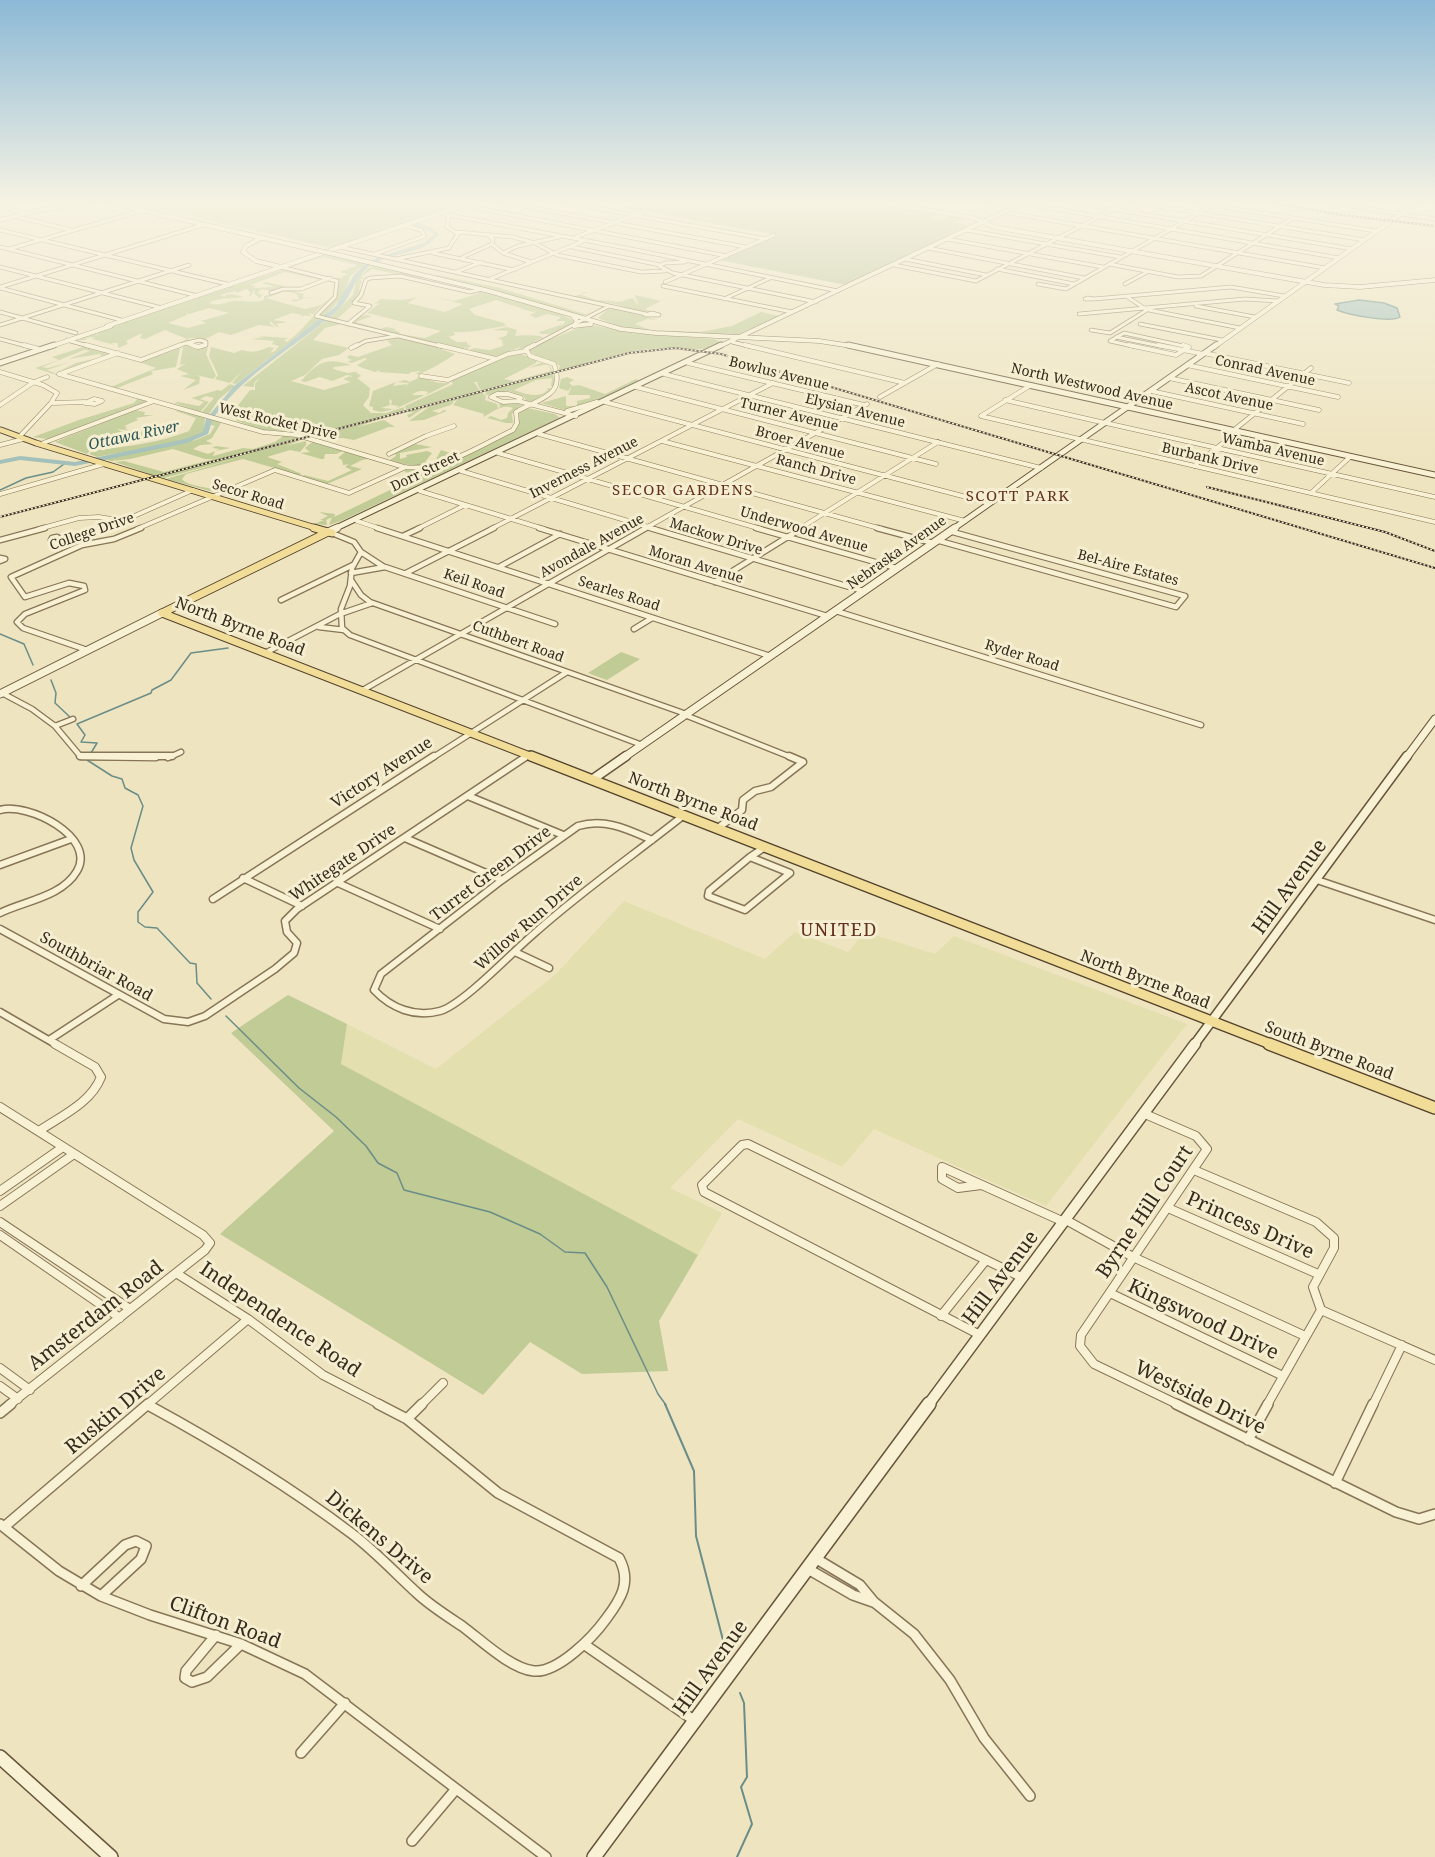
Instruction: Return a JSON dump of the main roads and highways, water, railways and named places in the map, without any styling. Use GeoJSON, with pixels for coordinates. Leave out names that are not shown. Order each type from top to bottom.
{"type":"FeatureCollection","features":[{"type":"Feature","properties":{"kind":"main road","name":"Secor Road"},"geometry":{"type":"LineString","coordinates":[[0,430],[330,533]]}},
{"type":"Feature","properties":{"kind":"main road","name":"Dorr Street"},"geometry":{"type":"LineString","coordinates":[[164,614],[330,533]]}},
{"type":"Feature","properties":{"kind":"main road","name":"North Byrne Road"},"geometry":{"type":"LineString","coordinates":[[164,614],[1213,1022]]}},
{"type":"Feature","properties":{"kind":"main road","name":"South Byrne Road"},"geometry":{"type":"LineString","coordinates":[[1213,1022],[1435,1108]]}},
{"type":"Feature","properties":{"kind":"water"},"geometry":{"type":"Polygon","coordinates":[[[1359,300],[1384,303],[1397,308],[1400,317],[1379,319],[1360,316],[1337,310],[1339,306],[1335,304],[1359,300]]]}},
{"type":"Feature","properties":{"kind":"waterway","name":"Ottawa River"},"geometry":{"type":"LineString","coordinates":[[0,462],[30,458],[75,464],[187,441],[206,433],[209,419],[236,387],[338,307],[350,288]]}},
{"type":"Feature","properties":{"kind":"waterway"},"geometry":{"type":"LineString","coordinates":[[0,490],[26,478],[53,472],[64,464]]}},
{"type":"Feature","properties":{"kind":"waterway"},"geometry":{"type":"LineString","coordinates":[[0,634],[24,644],[33,665]]}},
{"type":"Feature","properties":{"kind":"waterway"},"geometry":{"type":"LineString","coordinates":[[91,753],[97,743],[81,742],[85,735],[77,724],[151,693],[152,690],[171,680],[191,653],[228,648]]}},
{"type":"Feature","properties":{"kind":"waterway"},"geometry":{"type":"LineString","coordinates":[[51,680],[56,693],[55,703],[70,717]]}},
{"type":"Feature","properties":{"kind":"waterway"},"geometry":{"type":"LineString","coordinates":[[87,760],[112,776],[122,779],[125,788],[138,795],[143,806],[131,848],[134,860],[153,892],[138,912],[138,922],[145,927],[157,928],[190,963],[196,964],[197,983],[211,999]]}},
{"type":"Feature","properties":{"kind":"waterway"},"geometry":{"type":"LineString","coordinates":[[226,1016],[299,1088],[336,1117],[366,1146],[378,1163],[397,1173],[404,1190],[490,1212],[540,1234],[565,1252],[585,1253],[607,1287],[658,1394],[666,1405]]}},
{"type":"Feature","properties":{"kind":"waterway"},"geometry":{"type":"LineString","coordinates":[[665,1404],[694,1471],[696,1536],[723,1640]]}},
{"type":"Feature","properties":{"kind":"waterway"},"geometry":{"type":"LineString","coordinates":[[737,1857],[752,1824],[741,1787],[747,1777],[744,1703],[740,1693]]}},
{"type":"Feature","properties":{"kind":"railway"},"geometry":{"type":"LineString","coordinates":[[0,517],[629,353],[675,348],[721,354],[1435,568]]}},
{"type":"Feature","properties":{"kind":"railway"},"geometry":{"type":"LineString","coordinates":[[1207,487],[1385,532],[1435,551]]}},
{"type":"Feature","properties":{"kind":"district","name":"SECOR GARDENS"},"geometry":{"type":"Point","coordinates":[683,491]}},
{"type":"Feature","properties":{"kind":"district","name":"SCOTT PARK"},"geometry":{"type":"Point","coordinates":[1018,497]}},
{"type":"Feature","properties":{"kind":"district","name":"UNITED"},"geometry":{"type":"Point","coordinates":[839,931]}}]}
